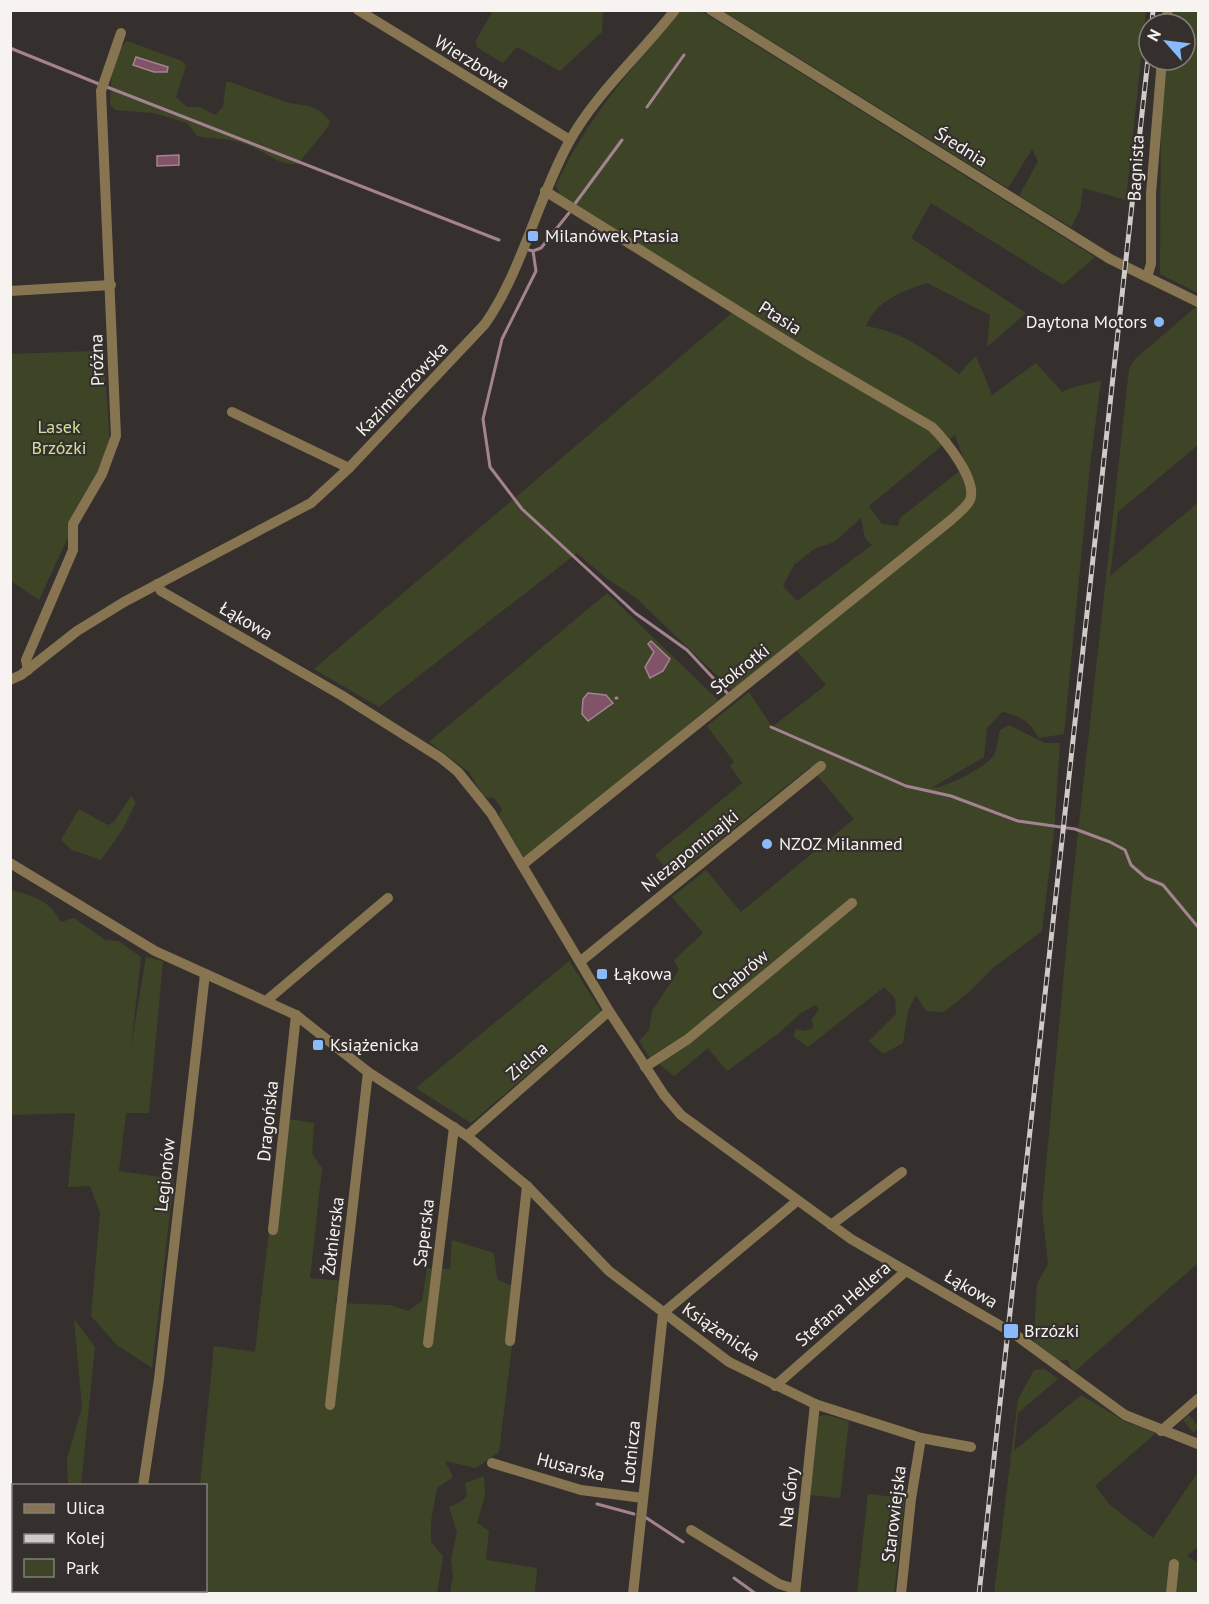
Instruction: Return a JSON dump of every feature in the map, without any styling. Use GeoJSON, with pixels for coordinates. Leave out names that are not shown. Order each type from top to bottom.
{"type":"FeatureCollection","features":[{"type":"Feature","properties":{"kind":"street","name":"Wierzbowa"},"geometry":{"type":"LineString","coordinates":[[358,10],[570,140]]}},
{"type":"Feature","properties":{"kind":"street","name":"Kazimierzowska"},"geometry":{"type":"LineString","coordinates":[[10,680],[28,670],[76,631],[157,584],[296,512],[326,491],[349,468],[485,324],[501,299],[545,191],[570,140],[598,99],[675,10]]}},
{"type":"Feature","properties":{"kind":"street","name":"Średnia"},"geometry":{"type":"LineString","coordinates":[[711,10],[1103,254],[1198,302]]}},
{"type":"Feature","properties":{"kind":"street","name":"Próżna"},"geometry":{"type":"LineString","coordinates":[[28,670],[26,660],[73,550],[73,524],[102,474],[116,436],[101,91],[121,33]]}},
{"type":"Feature","properties":{"kind":"street","name":"Bagnista"},"geometry":{"type":"LineString","coordinates":[[1147,277],[1151,264],[1151,193],[1161,72]]}},
{"type":"Feature","properties":{"kind":"street","name":"Ptasia"},"geometry":{"type":"LineString","coordinates":[[545,191],[809,355],[932,427],[944,439],[957,459],[970,485],[971,495]]}},
{"type":"Feature","properties":{"kind":"street"},"geometry":{"type":"LineString","coordinates":[[10,291],[111,285]]}},
{"type":"Feature","properties":{"kind":"street"},"geometry":{"type":"LineString","coordinates":[[232,412],[349,468]]}},
{"type":"Feature","properties":{"kind":"street","name":"Stokrotki"},"geometry":{"type":"LineString","coordinates":[[522,865],[951,520],[967,506],[971,495]]}},
{"type":"Feature","properties":{"kind":"street","name":"Łąkowa"},"geometry":{"type":"LineString","coordinates":[[157,584],[161,591],[341,695],[441,758],[458,772],[491,813],[609,1011],[681,1115],[831,1225],[1021,1338],[1125,1415],[1198,1444]]}},
{"type":"Feature","properties":{"kind":"street","name":"Niezapominajki"},"geometry":{"type":"LineString","coordinates":[[581,961],[821,766]]}},
{"type":"Feature","properties":{"kind":"street","name":"Książenicka"},"geometry":{"type":"LineString","coordinates":[[10,863],[154,951],[296,1015],[368,1072],[467,1136],[526,1186],[609,1271],[729,1362],[815,1404],[921,1438],[971,1447]]}},
{"type":"Feature","properties":{"kind":"street"},"geometry":{"type":"LineString","coordinates":[[266,1001],[388,898]]}},
{"type":"Feature","properties":{"kind":"street","name":"Chabrów"},"geometry":{"type":"LineString","coordinates":[[645,1066],[688,1039],[852,903]]}},
{"type":"Feature","properties":{"kind":"street","name":"Legionów"},"geometry":{"type":"LineString","coordinates":[[142,1484],[159,1379],[205,974]]}},
{"type":"Feature","properties":{"kind":"street","name":"Zielna"},"geometry":{"type":"LineString","coordinates":[[467,1136],[609,1011]]}},
{"type":"Feature","properties":{"kind":"street","name":"Dragońska"},"geometry":{"type":"LineString","coordinates":[[273,1230],[296,1015]]}},
{"type":"Feature","properties":{"kind":"street","name":"Żołnierska"},"geometry":{"type":"LineString","coordinates":[[330,1405],[368,1072]]}},
{"type":"Feature","properties":{"kind":"street","name":"Saperska"},"geometry":{"type":"LineString","coordinates":[[428,1343],[454,1127]]}},
{"type":"Feature","properties":{"kind":"street"},"geometry":{"type":"LineString","coordinates":[[831,1225],[902,1172]]}},
{"type":"Feature","properties":{"kind":"street"},"geometry":{"type":"LineString","coordinates":[[510,1341],[526,1186]]}},
{"type":"Feature","properties":{"kind":"street"},"geometry":{"type":"LineString","coordinates":[[663,1313],[797,1200]]}},
{"type":"Feature","properties":{"kind":"street","name":"Stefana Hellera"},"geometry":{"type":"LineString","coordinates":[[775,1386],[906,1271]]}},
{"type":"Feature","properties":{"kind":"street","name":"Lotnicza"},"geometry":{"type":"LineString","coordinates":[[633,1593],[663,1313]]}},
{"type":"Feature","properties":{"kind":"street"},"geometry":{"type":"LineString","coordinates":[[1161,1431],[1198,1400]]}},
{"type":"Feature","properties":{"kind":"street","name":"Na Góry"},"geometry":{"type":"LineString","coordinates":[[795,1591],[815,1404]]}},
{"type":"Feature","properties":{"kind":"street","name":"Starowiejska"},"geometry":{"type":"LineString","coordinates":[[901,1593],[910,1499],[921,1438]]}},
{"type":"Feature","properties":{"kind":"street","name":"Husarska"},"geometry":{"type":"LineString","coordinates":[[492,1463],[581,1490],[643,1498]]}},
{"type":"Feature","properties":{"kind":"street"},"geometry":{"type":"LineString","coordinates":[[691,1530],[779,1584],[795,1591]]}},
{"type":"Feature","properties":{"kind":"street"},"geometry":{"type":"LineString","coordinates":[[1171,1593],[1174,1564]]}},
{"type":"Feature","properties":{"kind":"green space"},"geometry":{"type":"Polygon","coordinates":[[[493,11],[603,11],[602,32],[560,71],[517,47],[503,63],[478,48],[475,42],[493,11]]]}},
{"type":"Feature","properties":{"kind":"green space"},"geometry":{"type":"Polygon","coordinates":[[[681,11],[701,11],[1095,257],[1063,285],[931,203],[911,238],[1026,313],[987,347],[990,315],[927,283],[891,298],[876,310],[866,326],[904,338],[959,374],[976,356],[992,395],[1036,363],[1062,392],[1101,380],[1090,466],[1064,734],[1039,738],[1024,720],[1002,712],[987,728],[984,757],[931,788],[956,781],[991,759],[997,748],[1000,730],[1009,725],[1045,743],[1060,743],[1054,832],[1042,931],[993,968],[944,1012],[926,1011],[916,995],[908,1011],[903,1043],[883,1054],[869,1041],[896,1014],[895,998],[884,987],[808,1047],[793,1036],[796,1029],[805,1031],[813,1028],[812,1019],[819,1009],[815,1005],[801,1013],[779,1033],[727,1071],[708,1048],[674,1076],[659,1064],[655,1066],[639,1041],[649,1030],[652,1011],[679,970],[674,960],[703,933],[672,897],[706,870],[741,912],[854,819],[810,767],[673,877],[655,855],[742,783],[730,766],[734,762],[707,726],[749,692],[772,727],[826,685],[791,644],[733,691],[635,597],[606,578],[577,553],[379,707],[314,669],[733,312],[560,196],[556,185],[583,136],[612,93],[681,11]],[[955,435],[869,506],[882,524],[898,526],[900,518],[966,466],[955,435]],[[861,518],[834,542],[814,549],[794,565],[783,586],[797,601],[872,545],[865,538],[861,518]]]}},
{"type":"Feature","properties":{"kind":"green space"},"geometry":{"type":"Polygon","coordinates":[[[723,11],[1146,11],[1137,12],[1137,72],[1140,72],[1126,200],[1083,188],[1080,210],[1071,227],[1019,196],[1038,161],[1032,149],[1008,188],[723,11]]]}},
{"type":"Feature","properties":{"kind":"green space"},"geometry":{"type":"Polygon","coordinates":[[[1198,11],[1198,293],[1160,274],[1161,118],[1167,72],[1197,72],[1197,12],[1174,12],[1198,11]]]}},
{"type":"Feature","properties":{"kind":"green space"},"geometry":{"type":"Polygon","coordinates":[[[127,41],[182,61],[186,66],[176,97],[187,107],[200,107],[215,115],[223,107],[226,82],[230,82],[289,103],[309,106],[320,111],[330,121],[298,164],[290,164],[239,142],[197,136],[187,123],[154,113],[115,110],[110,104],[113,70],[118,54],[127,41]]]}},
{"type":"Feature","properties":{"kind":"green space"},"geometry":{"type":"Polygon","coordinates":[[[1198,305],[1198,445],[1118,512],[1110,576],[1198,503],[1198,1263],[1073,1373],[1068,1360],[1056,1361],[1034,1343],[1034,1336],[1037,1284],[1048,1264],[1042,1208],[1072,887],[1129,369],[1135,359],[1198,305]]]}},
{"type":"Feature","properties":{"kind":"green space","name":"Lasek Brzózki"},"geometry":{"type":"Polygon","coordinates":[[[96,351],[104,356],[110,446],[39,600],[11,581],[10,354],[96,351]]]}},
{"type":"Feature","properties":{"kind":"green space"},"geometry":{"type":"Polygon","coordinates":[[[607,593],[718,700],[528,857],[523,856],[499,816],[502,809],[494,798],[484,797],[469,772],[429,742],[607,593]]]}},
{"type":"Feature","properties":{"kind":"green space"},"geometry":{"type":"Polygon","coordinates":[[[131,796],[136,802],[123,829],[101,860],[72,850],[61,840],[79,809],[108,825],[114,822],[131,796]]]}},
{"type":"Feature","properties":{"kind":"green space"},"geometry":{"type":"Polygon","coordinates":[[[12,890],[34,897],[46,904],[61,922],[74,918],[105,940],[118,941],[141,957],[131,1048],[146,957],[163,961],[149,1113],[126,1113],[119,1171],[174,1179],[152,1368],[117,1345],[91,1316],[100,1213],[90,1186],[68,1187],[75,1113],[11,1115],[12,890]]]}},
{"type":"Feature","properties":{"kind":"green space"},"geometry":{"type":"Polygon","coordinates":[[[569,961],[601,1011],[471,1123],[416,1088],[569,961]]]}},
{"type":"Feature","properties":{"kind":"green space"},"geometry":{"type":"Polygon","coordinates":[[[282,1118],[314,1123],[312,1154],[322,1168],[310,1278],[342,1281],[335,1303],[390,1305],[408,1311],[422,1301],[427,1268],[450,1269],[452,1240],[494,1253],[497,1279],[519,1289],[499,1452],[476,1468],[445,1461],[453,1477],[437,1488],[431,1521],[431,1542],[443,1556],[437,1593],[190,1594],[190,1592],[207,1592],[207,1484],[200,1484],[214,1346],[255,1352],[282,1118]]]}},
{"type":"Feature","properties":{"kind":"green space"},"geometry":{"type":"Polygon","coordinates":[[[74,1319],[95,1347],[81,1484],[68,1484],[67,1459],[82,1407],[74,1319]]]}},
{"type":"Feature","properties":{"kind":"green space"},"geometry":{"type":"Polygon","coordinates":[[[1045,1369],[1058,1379],[1018,1413],[1014,1451],[1081,1395],[1124,1421],[1156,1433],[1095,1486],[1110,1505],[1153,1538],[1198,1472],[1198,1547],[1187,1556],[1198,1563],[1198,1593],[994,1594],[1018,1399],[1034,1370],[1045,1369]]]}},
{"type":"Feature","properties":{"kind":"green space"},"geometry":{"type":"Polygon","coordinates":[[[826,1415],[849,1421],[840,1498],[810,1495],[819,1416],[826,1415]]]}},
{"type":"Feature","properties":{"kind":"green space"},"geometry":{"type":"Polygon","coordinates":[[[1189,1415],[1198,1426],[1194,1433],[1183,1420],[1189,1415]]]}},
{"type":"Feature","properties":{"kind":"green space"},"geometry":{"type":"Polygon","coordinates":[[[484,1476],[485,1495],[477,1523],[489,1531],[486,1560],[537,1568],[535,1593],[450,1593],[453,1576],[451,1560],[457,1532],[449,1507],[462,1501],[467,1495],[465,1483],[484,1476]]]}},
{"type":"Feature","properties":{"kind":"green space"},"geometry":{"type":"Polygon","coordinates":[[[868,1494],[905,1498],[894,1593],[857,1593],[868,1494]]]}},
{"type":"Feature","properties":{"kind":"shaded area"},"geometry":{"type":"Polygon","coordinates":[[[136,57],[168,67],[167,72],[154,72],[133,65],[136,57]]]}},
{"type":"Feature","properties":{"kind":"shaded area"},"geometry":{"type":"Polygon","coordinates":[[[179,155],[179,165],[157,166],[157,156],[179,155]]]}},
{"type":"Feature","properties":{"kind":"shaded area"},"geometry":{"type":"Polygon","coordinates":[[[651,641],[670,659],[663,671],[650,678],[645,667],[654,652],[648,644],[651,641]]]}},
{"type":"Feature","properties":{"kind":"shaded area"},"geometry":{"type":"Polygon","coordinates":[[[588,693],[606,695],[613,703],[588,721],[582,714],[583,699],[588,693]]]}},
{"type":"Feature","properties":{"kind":"waterway"},"geometry":{"type":"LineString","coordinates":[[10,48],[99,84]]}},
{"type":"Feature","properties":{"kind":"waterway"},"geometry":{"type":"LineString","coordinates":[[647,107],[684,55]]}},
{"type":"Feature","properties":{"kind":"waterway"},"geometry":{"type":"LineString","coordinates":[[107,87],[499,240]]}},
{"type":"Feature","properties":{"kind":"waterway"},"geometry":{"type":"LineString","coordinates":[[574,205],[622,140]]}},
{"type":"Feature","properties":{"kind":"waterway"},"geometry":{"type":"LineString","coordinates":[[533,251],[541,248],[569,213]]}},
{"type":"Feature","properties":{"kind":"waterway"},"geometry":{"type":"LineString","coordinates":[[529,250],[533,251],[536,271],[502,339],[483,419],[490,467],[522,509],[635,613],[687,650],[728,694]]}},
{"type":"Feature","properties":{"kind":"waterway"},"geometry":{"type":"LineString","coordinates":[[771,727],[906,786],[951,796],[1018,821],[1075,829],[1110,842],[1125,850],[1131,865],[1146,878],[1163,885],[1198,927]]}},
{"type":"Feature","properties":{"kind":"waterway"},"geometry":{"type":"LineString","coordinates":[[597,1504],[634,1514]]}},
{"type":"Feature","properties":{"kind":"waterway"},"geometry":{"type":"LineString","coordinates":[[645,1517],[683,1542]]}},
{"type":"Feature","properties":{"kind":"waterway"},"geometry":{"type":"LineString","coordinates":[[734,1578],[756,1594]]}},
{"type":"Feature","properties":{"kind":"railway"},"geometry":{"type":"LineString","coordinates":[[979,1594],[1147,72]]}},
{"type":"Feature","properties":{"kind":"place","name":"Milanówek Ptasia"},"geometry":{"type":"Point","coordinates":[533,236]}},
{"type":"Feature","properties":{"kind":"place","name":"Daytona Motors"},"geometry":{"type":"Point","coordinates":[1159,322]}},
{"type":"Feature","properties":{"kind":"place","name":"NZOZ Milanmed"},"geometry":{"type":"Point","coordinates":[767,844]}},
{"type":"Feature","properties":{"kind":"place","name":"Łąkowa"},"geometry":{"type":"Point","coordinates":[602,974]}},
{"type":"Feature","properties":{"kind":"place","name":"Książenicka"},"geometry":{"type":"Point","coordinates":[318,1045]}},
{"type":"Feature","properties":{"kind":"place","name":"Brzózki"},"geometry":{"type":"Point","coordinates":[1011,1331]}}]}
